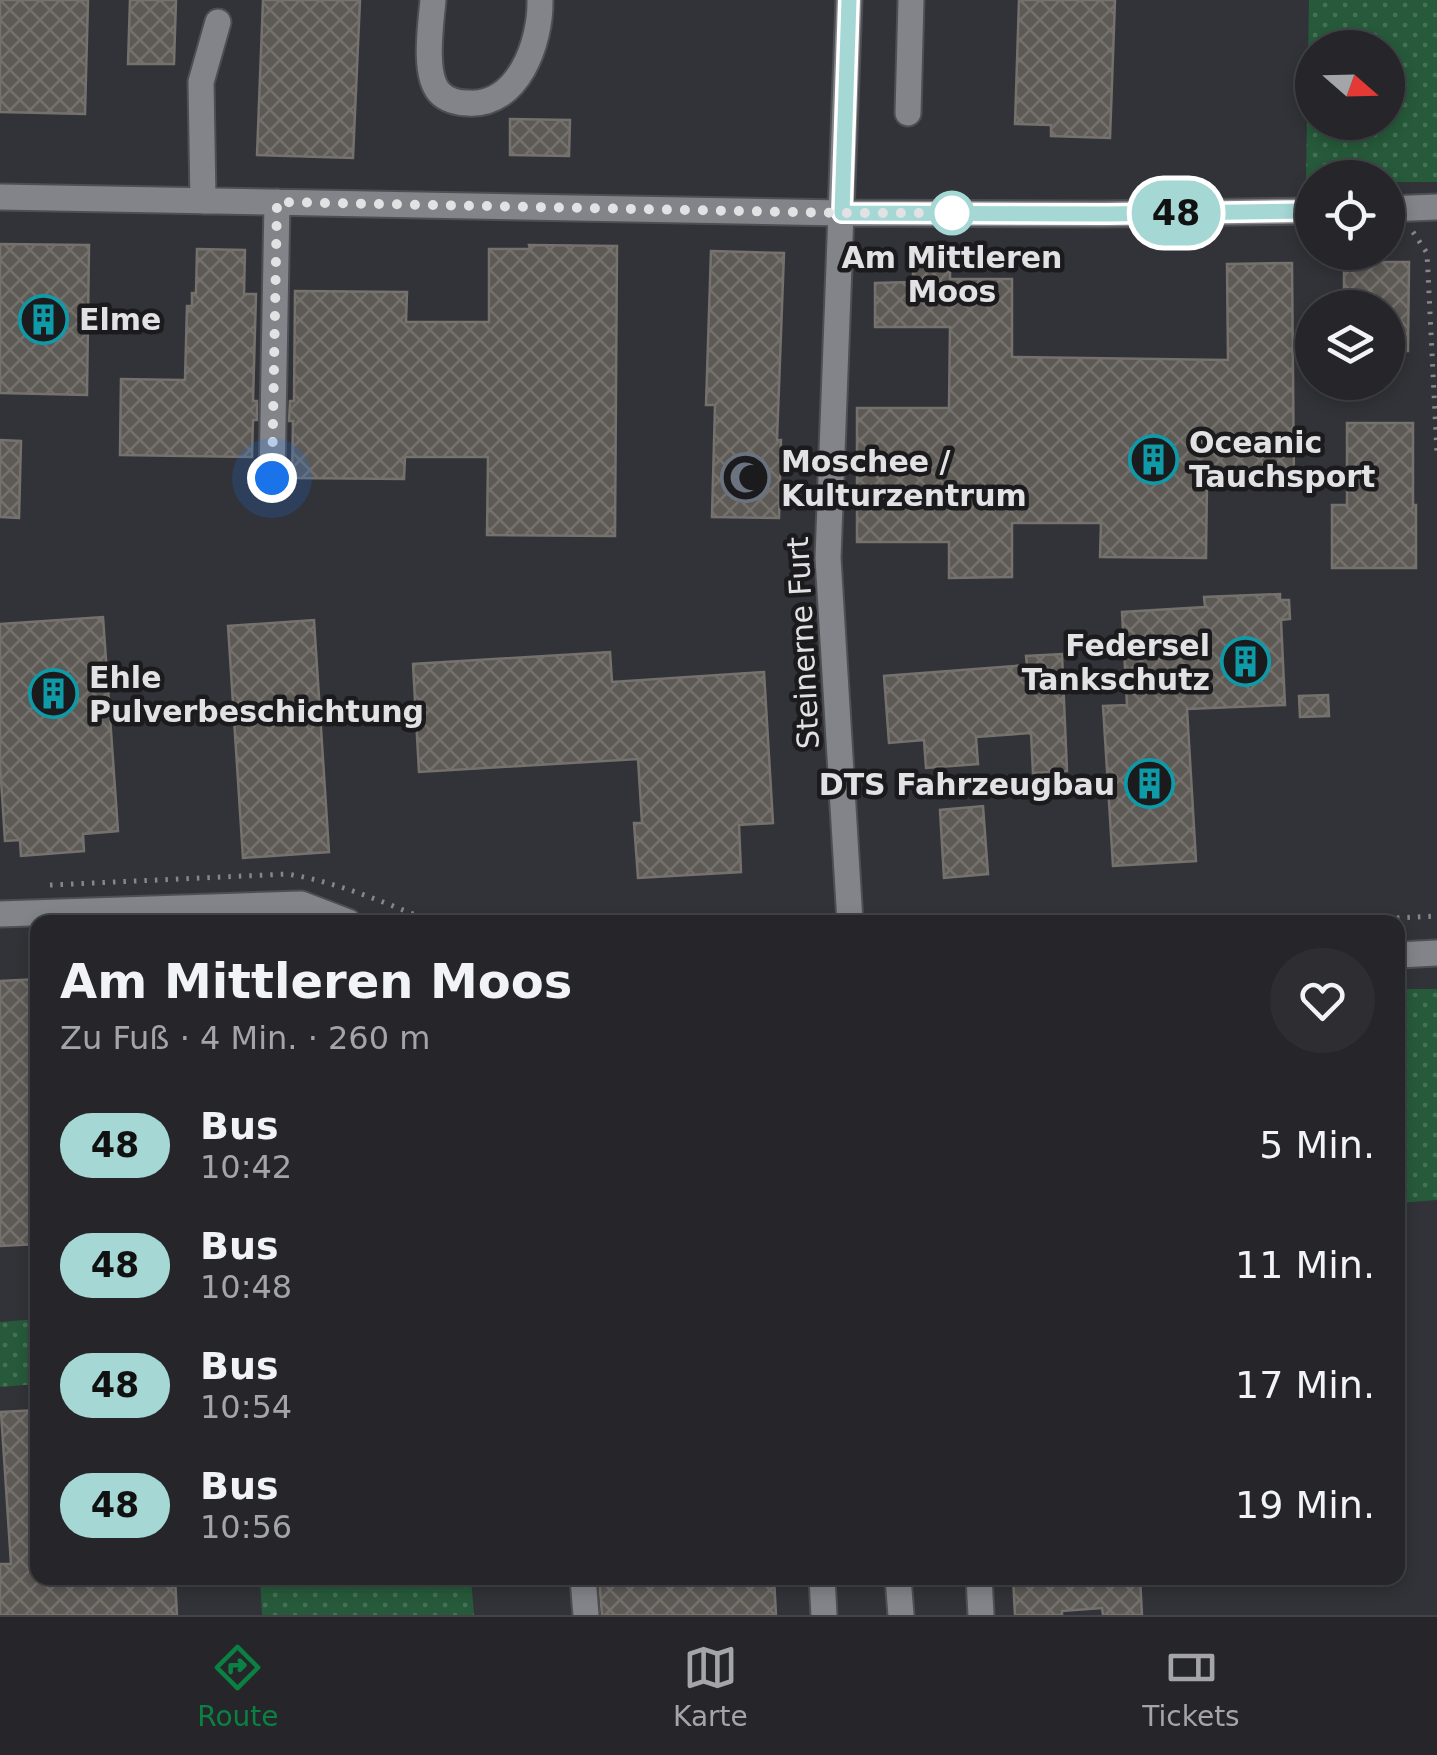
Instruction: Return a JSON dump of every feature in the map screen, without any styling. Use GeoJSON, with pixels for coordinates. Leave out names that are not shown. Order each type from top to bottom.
{"type":"FeatureCollection","features":[{"type":"Feature","properties":{"kind":"street"},"geometry":{"type":"LineString","coordinates":[[433,0],[431,72],[438,92],[452,101],[470,104],[489,102],[519,75],[532,47],[540,0]]}},
{"type":"Feature","properties":{"kind":"street","name":"Steinerne Furt"},"geometry":{"type":"LineString","coordinates":[[848,0],[828,558],[850,915]]}},
{"type":"Feature","properties":{"kind":"street"},"geometry":{"type":"LineString","coordinates":[[908,113],[911,0]]}},
{"type":"Feature","properties":{"kind":"street"},"geometry":{"type":"LineString","coordinates":[[204,200],[201,82],[218,22]]}},
{"type":"Feature","properties":{"kind":"street"},"geometry":{"type":"LineString","coordinates":[[0,196],[842,213],[1295,211]]}},
{"type":"Feature","properties":{"kind":"street"},"geometry":{"type":"LineString","coordinates":[[272,478],[277,202]]}},
{"type":"Feature","properties":{"kind":"street"},"geometry":{"type":"LineString","coordinates":[[1405,208],[1437,208]]}},
{"type":"Feature","properties":{"kind":"street"},"geometry":{"type":"LineString","coordinates":[[0,914],[300,904],[329,915]]}},
{"type":"Feature","properties":{"kind":"street"},"geometry":{"type":"LineString","coordinates":[[1405,954],[1437,953]]}},
{"type":"Feature","properties":{"kind":"street"},"geometry":{"type":"LineString","coordinates":[[584,1585],[586,1615]]}},
{"type":"Feature","properties":{"kind":"street"},"geometry":{"type":"LineString","coordinates":[[822,1585],[824,1615]]}},
{"type":"Feature","properties":{"kind":"street"},"geometry":{"type":"LineString","coordinates":[[899,1585],[901,1615]]}},
{"type":"Feature","properties":{"kind":"street"},"geometry":{"type":"LineString","coordinates":[[979,1585],[981,1615]]}},
{"type":"Feature","properties":{"kind":"path"},"geometry":{"type":"LineString","coordinates":[[1413,232],[1426,252],[1437,453]]}},
{"type":"Feature","properties":{"kind":"path"},"geometry":{"type":"LineString","coordinates":[[1405,918],[1437,916]]}},
{"type":"Feature","properties":{"kind":"green space"},"geometry":{"type":"Polygon","coordinates":[[[1309,0],[1437,0],[1437,182],[1405,182],[1405,160],[1306,160],[1307,140],[1405,140],[1405,30],[1309,30],[1309,0]]]}},
{"type":"Feature","properties":{"kind":"green space"},"geometry":{"type":"Polygon","coordinates":[[[1405,989],[1437,989],[1437,1200],[1405,1202],[1405,989]]]}},
{"type":"Feature","properties":{"kind":"green space"},"geometry":{"type":"Polygon","coordinates":[[[30,1320],[30,1385],[0,1387],[0,1322],[30,1320]]]}},
{"type":"Feature","properties":{"kind":"green space"},"geometry":{"type":"Polygon","coordinates":[[[260,1585],[472,1585],[474,1615],[262,1615],[260,1585]]]}},
{"type":"Feature","properties":{"kind":"building"},"geometry":{"type":"Polygon","coordinates":[[[0,0],[88,0],[85,114],[0,112],[0,0]]]}},
{"type":"Feature","properties":{"kind":"building"},"geometry":{"type":"Polygon","coordinates":[[[130,0],[176,0],[174,64],[128,64],[130,0]]]}},
{"type":"Feature","properties":{"kind":"building"},"geometry":{"type":"Polygon","coordinates":[[[263,0],[360,0],[353,158],[257,155],[263,0]]]}},
{"type":"Feature","properties":{"kind":"building"},"geometry":{"type":"Polygon","coordinates":[[[1019,0],[1115,0],[1110,138],[1051,136],[1051,125],[1015,124],[1019,0]]]}},
{"type":"Feature","properties":{"kind":"building"},"geometry":{"type":"Polygon","coordinates":[[[510,119],[570,120],[569,156],[510,155],[510,119]]]}},
{"type":"Feature","properties":{"kind":"building","name":"Elme"},"geometry":{"type":"Polygon","coordinates":[[[0,244],[89,245],[87,395],[0,393],[0,244]]]}},
{"type":"Feature","properties":{"kind":"building"},"geometry":{"type":"Polygon","coordinates":[[[529,245],[617,246],[615,536],[487,535],[488,457],[405,457],[404,479],[292,478],[293,421],[289,421],[290,401],[294,401],[295,291],[407,292],[406,322],[489,322],[489,249],[530,249],[529,245]]]}},
{"type":"Feature","properties":{"kind":"building"},"geometry":{"type":"Polygon","coordinates":[[[197,249],[245,250],[244,294],[256,294],[253,401],[257,401],[257,420],[253,420],[252,457],[120,455],[121,379],[185,380],[187,306],[192,306],[192,293],[196,293],[197,249]]]}},
{"type":"Feature","properties":{"kind":"building"},"geometry":{"type":"Polygon","coordinates":[[[711,251],[784,253],[777,440],[781,440],[779,518],[712,517],[715,405],[706,405],[711,251]]]}},
{"type":"Feature","properties":{"kind":"building"},"geometry":{"type":"Polygon","coordinates":[[[913,261],[950,261],[950,279],[1012,279],[1012,357],[1228,360],[1227,264],[1292,263],[1294,483],[1207,484],[1206,558],[1100,557],[1101,523],[1012,523],[1012,577],[949,578],[949,542],[857,542],[857,408],[949,408],[950,327],[875,327],[875,283],[913,282],[913,261]]]}},
{"type":"Feature","properties":{"kind":"building"},"geometry":{"type":"Polygon","coordinates":[[[1405,262],[1409,262],[1408,351],[1405,290],[1344,290],[1344,270],[1405,270],[1405,262]]]}},
{"type":"Feature","properties":{"kind":"building"},"geometry":{"type":"Polygon","coordinates":[[[1347,423],[1413,423],[1416,568],[1332,568],[1332,505],[1347,505],[1347,423]]]}},
{"type":"Feature","properties":{"kind":"building"},"geometry":{"type":"Polygon","coordinates":[[[0,440],[21,441],[19,518],[0,517],[0,440]]]}},
{"type":"Feature","properties":{"kind":"building"},"geometry":{"type":"Polygon","coordinates":[[[1280,594],[1280,600],[1289,600],[1290,619],[1281,620],[1285,705],[1187,709],[1196,861],[1113,866],[1103,706],[1127,705],[1122,612],[1205,607],[1204,597],[1280,594]]]}},
{"type":"Feature","properties":{"kind":"building","name":"Ehle Pulverbeschichtung"},"geometry":{"type":"Polygon","coordinates":[[[103,617],[118,831],[83,834],[84,851],[21,856],[20,840],[5,841],[0,764],[0,624],[103,617]]]}},
{"type":"Feature","properties":{"kind":"building"},"geometry":{"type":"Polygon","coordinates":[[[314,620],[329,852],[243,858],[228,626],[314,620]]]}},
{"type":"Feature","properties":{"kind":"building"},"geometry":{"type":"Polygon","coordinates":[[[610,652],[612,682],[764,672],[773,823],[739,825],[741,872],[638,878],[634,823],[642,823],[638,759],[419,772],[413,664],[610,652]]]}},
{"type":"Feature","properties":{"kind":"building"},"geometry":{"type":"Polygon","coordinates":[[[1062,654],[1067,771],[1033,773],[1031,733],[976,737],[978,764],[926,768],[924,740],[889,743],[884,676],[1027,665],[1026,656],[1062,654]]]}},
{"type":"Feature","properties":{"kind":"building"},"geometry":{"type":"Polygon","coordinates":[[[1328,695],[1329,716],[1300,717],[1299,696],[1328,695]]]}},
{"type":"Feature","properties":{"kind":"building"},"geometry":{"type":"Polygon","coordinates":[[[983,806],[988,874],[944,878],[940,810],[983,806]]]}},
{"type":"Feature","properties":{"kind":"building"},"geometry":{"type":"Polygon","coordinates":[[[30,979],[30,1244],[0,1246],[0,981],[30,979]]]}},
{"type":"Feature","properties":{"kind":"building"},"geometry":{"type":"Polygon","coordinates":[[[30,1410],[30,1585],[175,1585],[177,1615],[0,1615],[0,1564],[11,1564],[1,1412],[30,1410]]]}},
{"type":"Feature","properties":{"kind":"building"},"geometry":{"type":"Polygon","coordinates":[[[600,1585],[774,1585],[776,1615],[602,1615],[600,1585]]]}},
{"type":"Feature","properties":{"kind":"building"},"geometry":{"type":"Polygon","coordinates":[[[1013,1585],[1140,1585],[1142,1615],[1103,1615],[1102,1608],[1062,1611],[1062,1615],[1015,1615],[1013,1585]]]}},
{"type":"Feature","properties":{"kind":"bus line","name":"48"},"geometry":{"type":"LineString","coordinates":[[849,0],[842,213],[1295,211]]}},
{"type":"Feature","properties":{"kind":"place","name":"Am Mittleren Moos"},"geometry":{"type":"Point","coordinates":[952,213]}},
{"type":"Feature","properties":{"kind":"place","name":"Elme"},"geometry":{"type":"Point","coordinates":[44,319]}},
{"type":"Feature","properties":{"kind":"place","name":"Oceanic Tauchsport"},"geometry":{"type":"Point","coordinates":[1154,459]}},
{"type":"Feature","properties":{"kind":"place","name":"Moschee / Kulturzentrum"},"geometry":{"type":"Point","coordinates":[746,478]}},
{"type":"Feature","properties":{"kind":"place","name":"Federsel Tankschutz"},"geometry":{"type":"Point","coordinates":[1245,662]}},
{"type":"Feature","properties":{"kind":"place","name":"Ehle Pulverbeschichtung"},"geometry":{"type":"Point","coordinates":[54,694]}},
{"type":"Feature","properties":{"kind":"place","name":"DTS Fahrzeugbau"},"geometry":{"type":"Point","coordinates":[1150,784]}},
{"type":"Feature","properties":{"kind":"route"},"geometry":{"type":"LineString","coordinates":[[272,478],[277,202],[952,213]]}}]}
